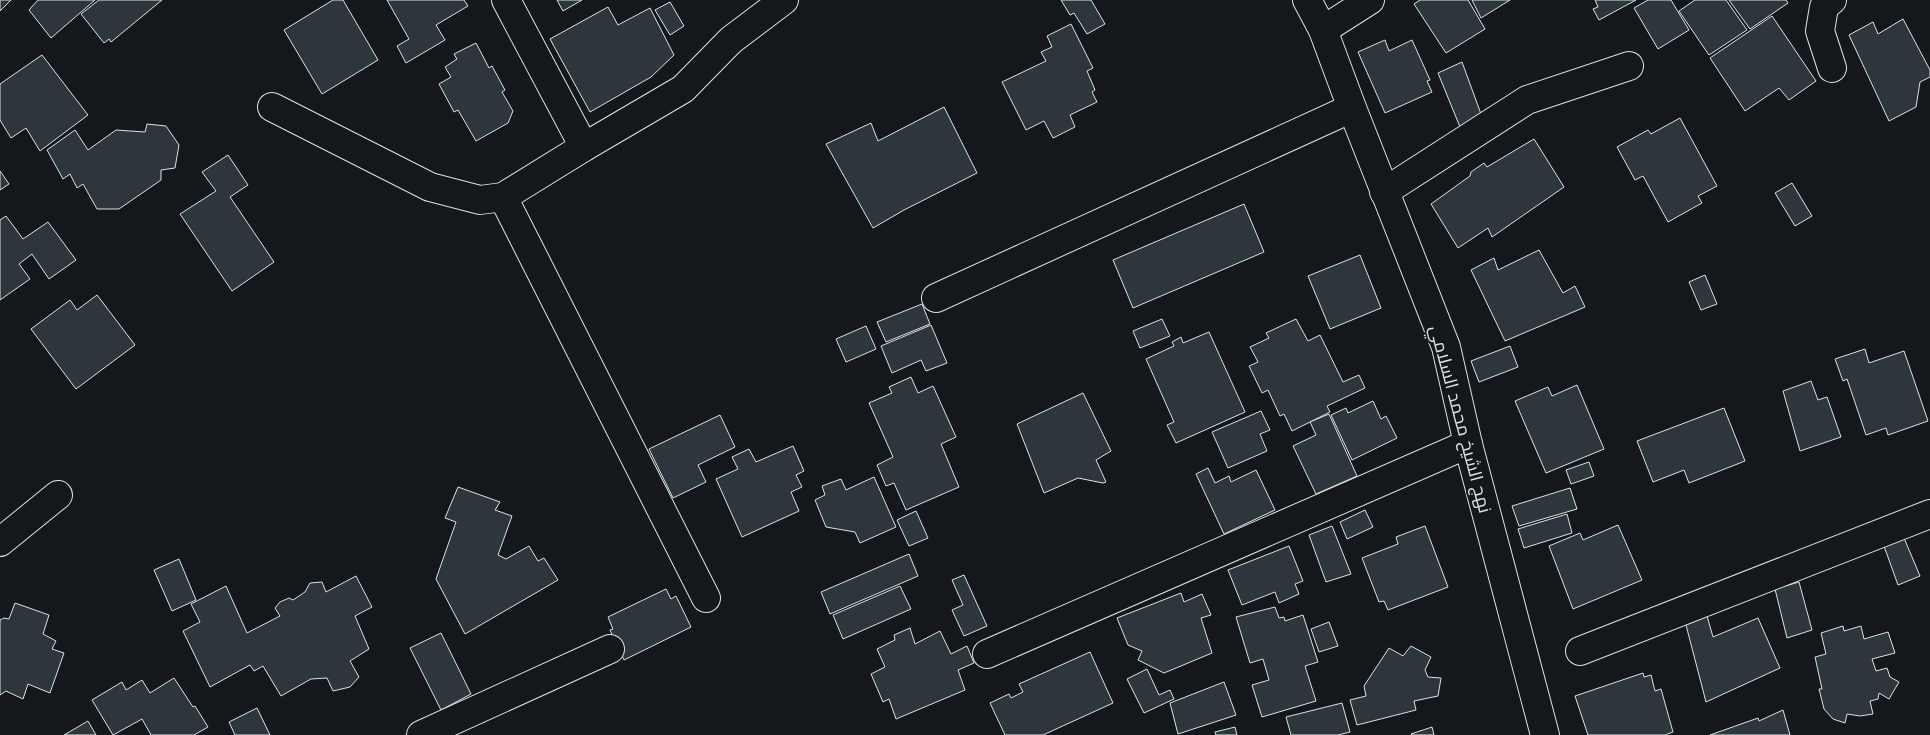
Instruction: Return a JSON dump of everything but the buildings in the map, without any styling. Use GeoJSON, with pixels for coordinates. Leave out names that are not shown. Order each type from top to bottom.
{"type":"FeatureCollection","features":[{"type":"Feature","properties":{"kind":"street"},"geometry":{"type":"LineString","coordinates":[[506,0],[584,147]]}},
{"type":"Feature","properties":{"kind":"street"},"geometry":{"type":"LineString","coordinates":[[272,107],[430,186],[480,200],[503,197],[683,89],[731,40],[784,0]]}},
{"type":"Feature","properties":{"kind":"street","name":"نهج الشيخ محمد السلامي"},"geometry":{"type":"LineString","coordinates":[[1308,0],[1323,30],[1384,192],[1446,347],[1468,444],[1545,735]]}},
{"type":"Feature","properties":{"kind":"street"},"geometry":{"type":"LineString","coordinates":[[1323,30],[1370,0]]}},
{"type":"Feature","properties":{"kind":"street"},"geometry":{"type":"LineString","coordinates":[[1832,0],[1824,6],[1820,31],[1832,68]]}},
{"type":"Feature","properties":{"kind":"street"},"geometry":{"type":"LineString","coordinates":[[1384,192],[1527,100],[1628,66]]}},
{"type":"Feature","properties":{"kind":"street"},"geometry":{"type":"LineString","coordinates":[[936,298],[1352,108]]}},
{"type":"Feature","properties":{"kind":"street"},"geometry":{"type":"LineString","coordinates":[[503,197],[706,598]]}},
{"type":"Feature","properties":{"kind":"street"},"geometry":{"type":"LineString","coordinates":[[987,654],[1468,444]]}},
{"type":"Feature","properties":{"kind":"street"},"geometry":{"type":"LineString","coordinates":[[0,542],[58,495]]}},
{"type":"Feature","properties":{"kind":"street"},"geometry":{"type":"LineString","coordinates":[[1580,651],[1930,514]]}},
{"type":"Feature","properties":{"kind":"street"},"geometry":{"type":"LineString","coordinates":[[421,735],[610,650]]}}]}
